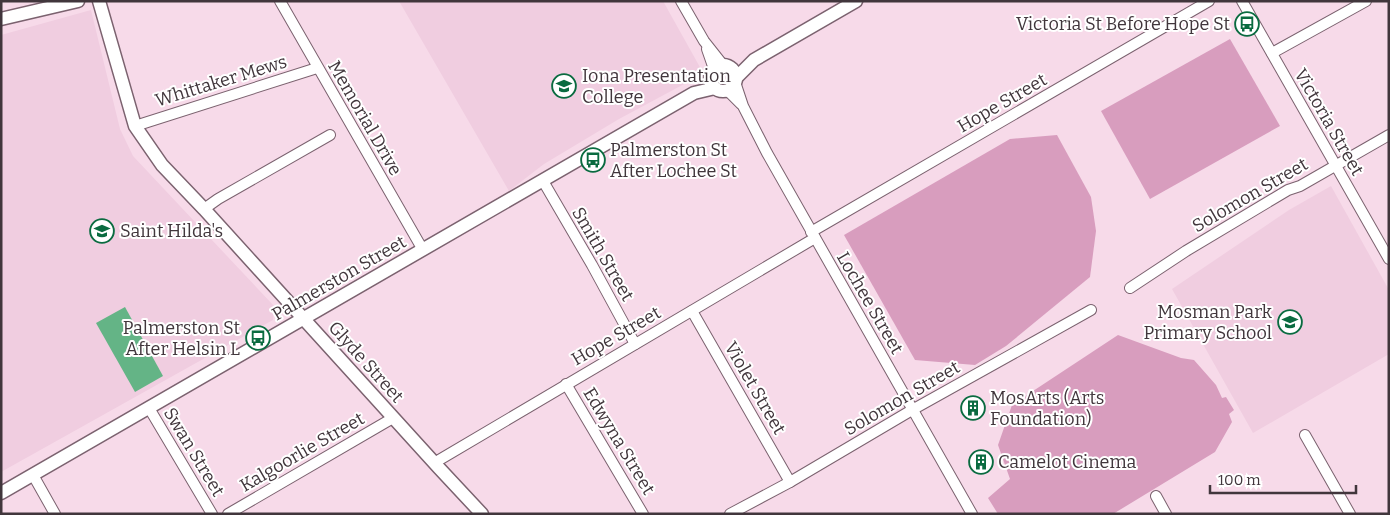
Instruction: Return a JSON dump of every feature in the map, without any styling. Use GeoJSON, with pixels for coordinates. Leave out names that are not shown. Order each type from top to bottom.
{"type":"FeatureCollection","features":[{"type":"Feature","properties":{"kind":"street"},"geometry":{"type":"LineString","coordinates":[[1,18],[78,1]]}},
{"type":"Feature","properties":{"kind":"street","name":"Glyde Street"},"geometry":{"type":"LineString","coordinates":[[99,1],[135,126],[162,165],[482,514]]}},
{"type":"Feature","properties":{"kind":"street","name":"Memorial Drive"},"geometry":{"type":"LineString","coordinates":[[280,1],[423,250]]}},
{"type":"Feature","properties":{"kind":"street","name":"Lochee Street"},"geometry":{"type":"LineString","coordinates":[[681,1],[723,77],[743,106],[813,235],[972,514]]}},
{"type":"Feature","properties":{"kind":"street"},"geometry":{"type":"LineString","coordinates":[[723,77],[856,1]]}},
{"type":"Feature","properties":{"kind":"street","name":"Hope Street"},"geometry":{"type":"LineString","coordinates":[[434,463],[692,311],[813,235],[1209,1]]}},
{"type":"Feature","properties":{"kind":"street","name":"Victoria Street"},"geometry":{"type":"LineString","coordinates":[[1242,1],[1389,259]]}},
{"type":"Feature","properties":{"kind":"street"},"geometry":{"type":"LineString","coordinates":[[1272,53],[1366,1]]}},
{"type":"Feature","properties":{"kind":"street","name":"Whittaker Mews"},"geometry":{"type":"LineString","coordinates":[[135,126],[317,68]]}},
{"type":"Feature","properties":{"kind":"street","name":"Palmerston Street"},"geometry":{"type":"LineString","coordinates":[[1,493],[723,77]]}},
{"type":"Feature","properties":{"kind":"street"},"geometry":{"type":"LineString","coordinates":[[204,209],[218,199],[330,135]]}},
{"type":"Feature","properties":{"kind":"street","name":"Solomon Street"},"geometry":{"type":"LineString","coordinates":[[1130,288],[1186,250],[1288,190],[1300,186],[1389,135]]}},
{"type":"Feature","properties":{"kind":"street","name":"Smith Street"},"geometry":{"type":"LineString","coordinates":[[542,181],[592,265],[635,344]]}},
{"type":"Feature","properties":{"kind":"street","name":"Solomon Street"},"geometry":{"type":"LineString","coordinates":[[730,514],[790,482],[912,410],[1091,310]]}},
{"type":"Feature","properties":{"kind":"street","name":"Violet Street"},"geometry":{"type":"LineString","coordinates":[[692,311],[790,482]]}},
{"type":"Feature","properties":{"kind":"street","name":"Edwyna Street"},"geometry":{"type":"LineString","coordinates":[[566,384],[643,514]]}},
{"type":"Feature","properties":{"kind":"street","name":"Swan Street"},"geometry":{"type":"LineString","coordinates":[[148,408],[212,514]]}},
{"type":"Feature","properties":{"kind":"street","name":"Kalgoorlie Street"},"geometry":{"type":"LineString","coordinates":[[228,514],[393,418]]}},
{"type":"Feature","properties":{"kind":"street"},"geometry":{"type":"LineString","coordinates":[[1305,435],[1350,514]]}},
{"type":"Feature","properties":{"kind":"street"},"geometry":{"type":"LineString","coordinates":[[33,475],[55,514]]}},
{"type":"Feature","properties":{"kind":"street"},"geometry":{"type":"LineString","coordinates":[[1156,496],[1166,514]]}},
{"type":"Feature","properties":{"kind":"shaded area","name":"Iona Presentation College"},"geometry":{"type":"Polygon","coordinates":[[[399,1],[663,1],[701,69],[701,75],[619,119],[544,164],[509,191],[399,1]]]}},
{"type":"Feature","properties":{"kind":"shaded area","name":"Saint Hilda's"},"geometry":{"type":"Polygon","coordinates":[[[91,10],[120,129],[133,156],[274,306],[273,320],[1,472],[1,35],[91,10]]]}},
{"type":"Feature","properties":{"kind":"shaded area"},"geometry":{"type":"Polygon","coordinates":[[[1230,39],[1280,126],[1150,199],[1101,111],[1230,39]]]}},
{"type":"Feature","properties":{"kind":"shaded area"},"geometry":{"type":"Polygon","coordinates":[[[1057,135],[1091,197],[1096,231],[1090,277],[1006,346],[975,365],[915,360],[844,235],[1010,139],[1057,135]]]}},
{"type":"Feature","properties":{"kind":"shaded area","name":"Mosman Park Primary School"},"geometry":{"type":"Polygon","coordinates":[[[1331,186],[1389,290],[1389,354],[1253,433],[1172,289],[1289,210],[1331,186]]]}},
{"type":"Feature","properties":{"kind":"shaded area"},"geometry":{"type":"Polygon","coordinates":[[[125,307],[163,376],[135,392],[96,323],[125,307]]]}},
{"type":"Feature","properties":{"kind":"shaded area"},"geometry":{"type":"Polygon","coordinates":[[[1118,335],[1181,358],[1194,360],[1216,385],[1222,398],[1226,397],[1234,410],[1229,414],[1232,422],[1215,452],[1113,514],[998,514],[988,498],[1010,479],[998,445],[1012,405],[1118,335]]]}},
{"type":"Feature","properties":{"kind":"place","name":"Victoria St Before Hope St"},"geometry":{"type":"Point","coordinates":[1247,24]}},
{"type":"Feature","properties":{"kind":"place","name":"Iona Presentation College"},"geometry":{"type":"Point","coordinates":[564,86]}},
{"type":"Feature","properties":{"kind":"place","name":"Palmerston St After Lochee St"},"geometry":{"type":"Point","coordinates":[593,160]}},
{"type":"Feature","properties":{"kind":"place","name":"Saint Hilda's"},"geometry":{"type":"Point","coordinates":[102,231]}},
{"type":"Feature","properties":{"kind":"place","name":"Mosman Park Primary School"},"geometry":{"type":"Point","coordinates":[1290,322]}},
{"type":"Feature","properties":{"kind":"place","name":"Palmerston St After Helsin L"},"geometry":{"type":"Point","coordinates":[258,338]}},
{"type":"Feature","properties":{"kind":"place","name":"MosArts (Arts Foundation)"},"geometry":{"type":"Point","coordinates":[973,408]}},
{"type":"Feature","properties":{"kind":"place","name":"Camelot Cinema"},"geometry":{"type":"Point","coordinates":[981,462]}}]}
